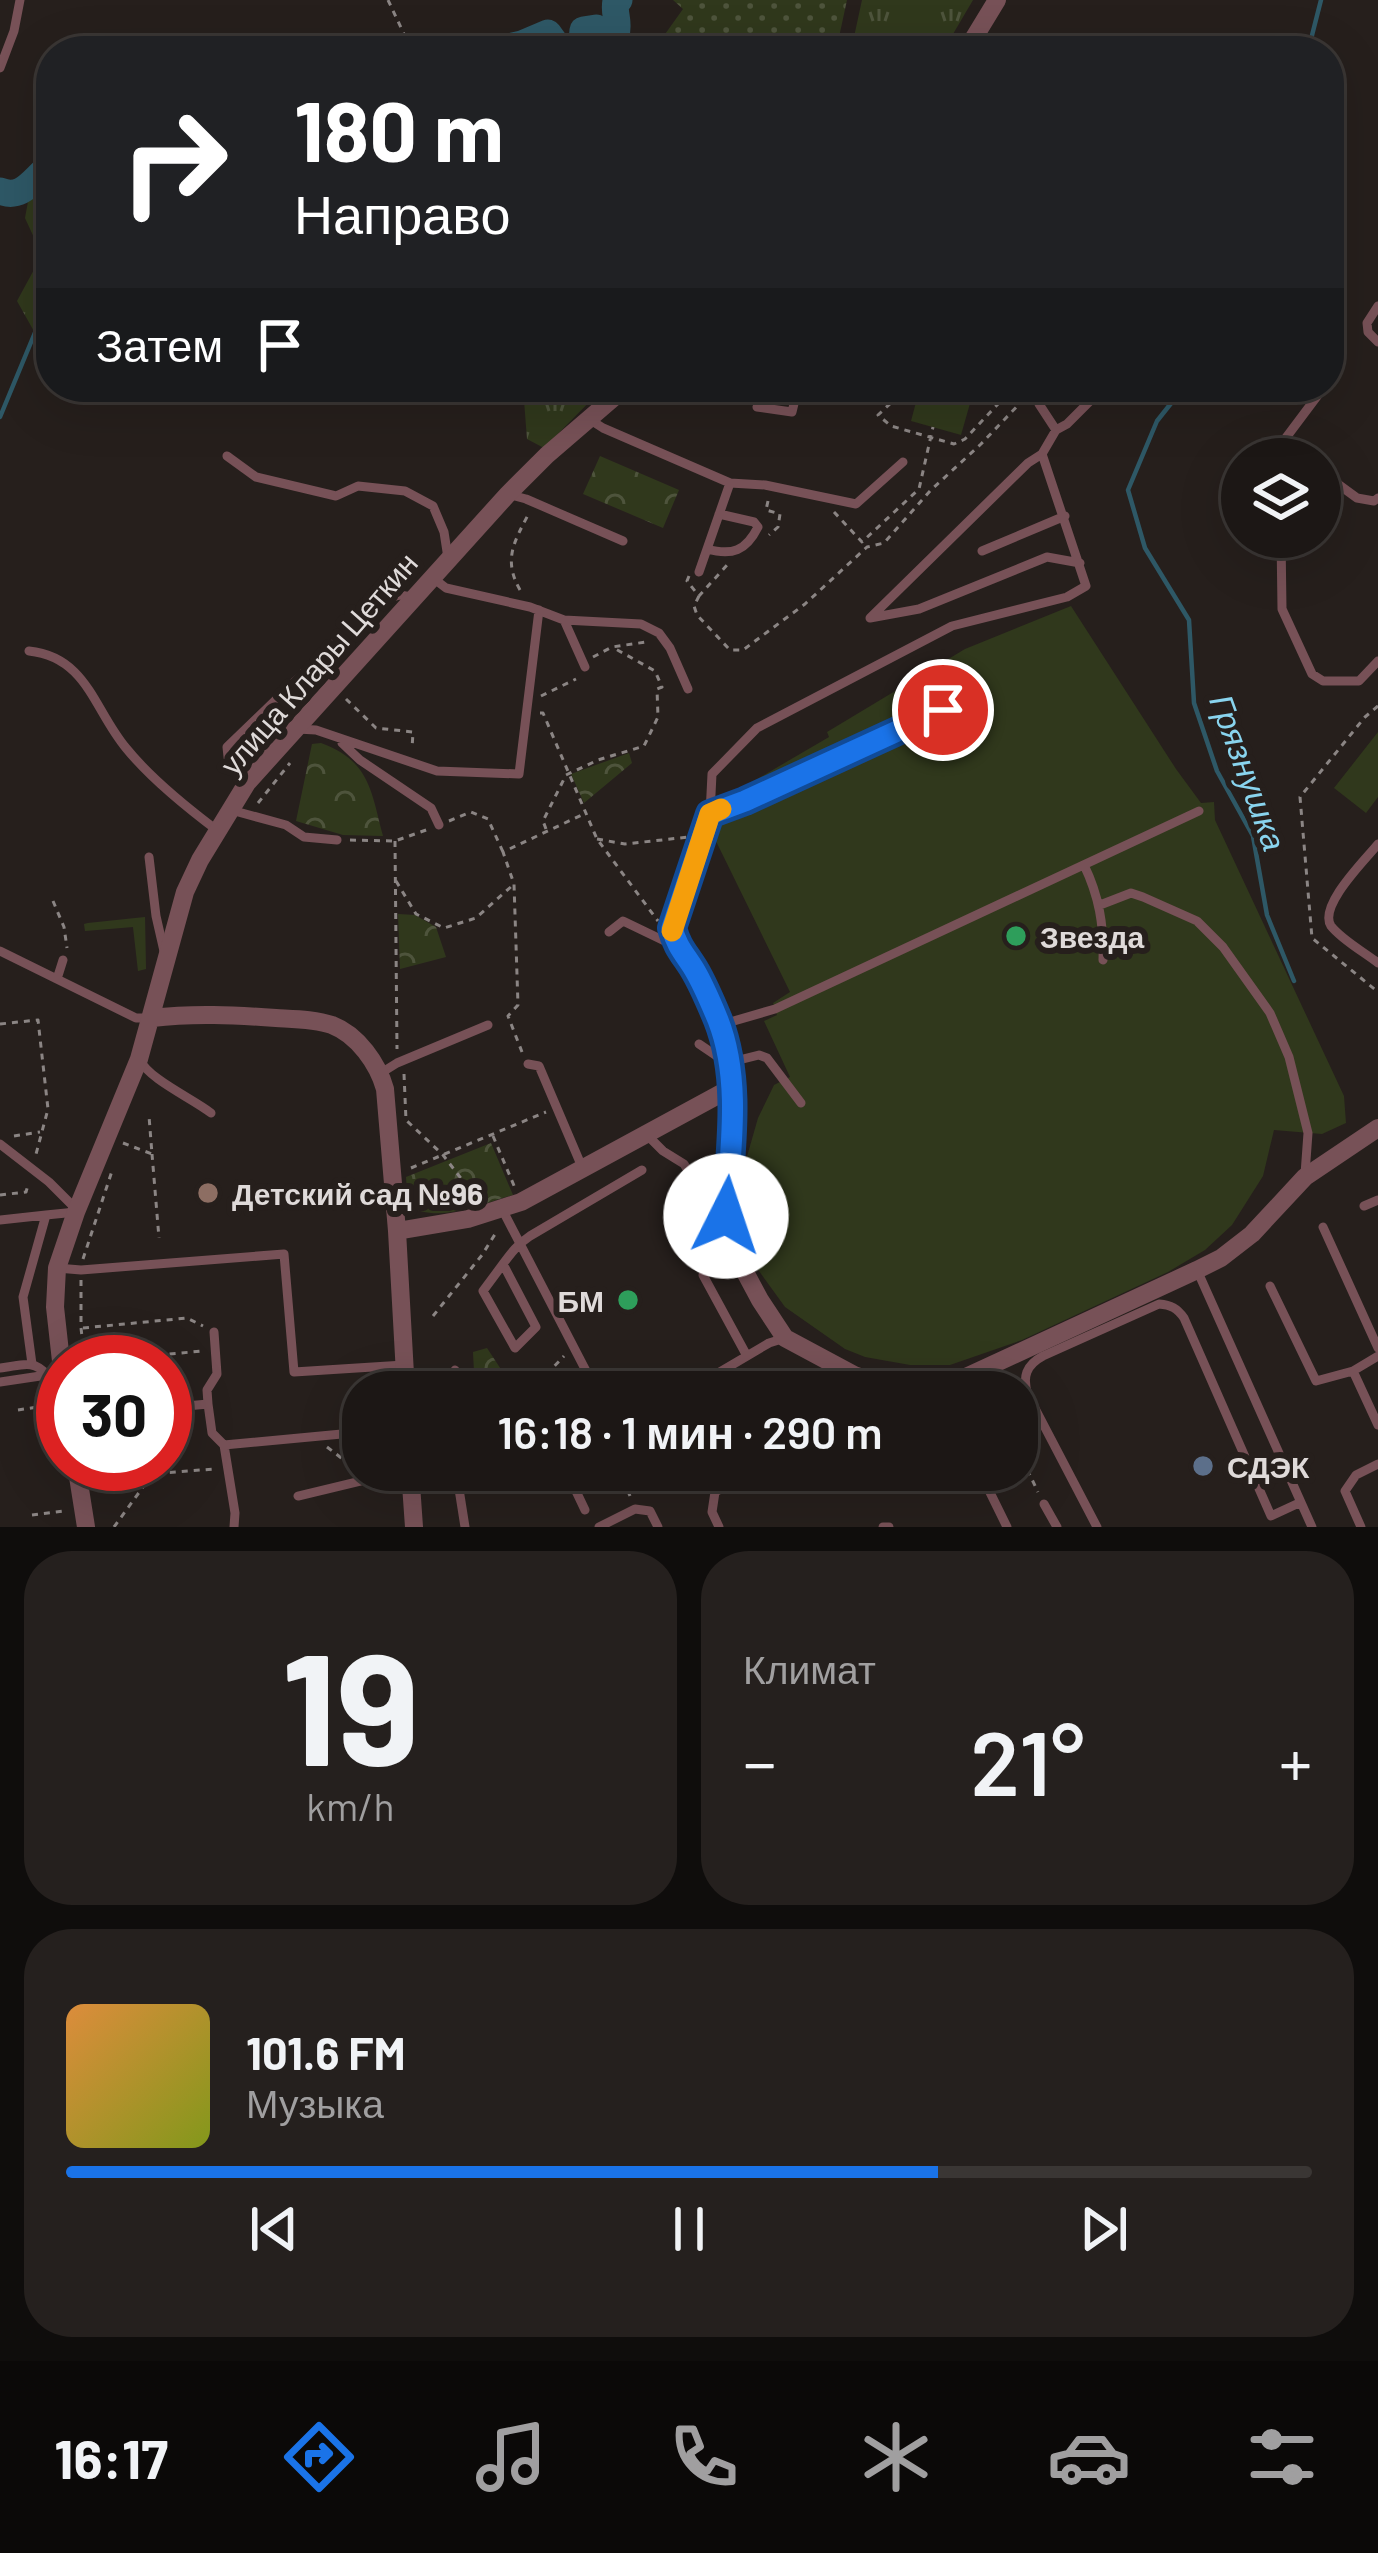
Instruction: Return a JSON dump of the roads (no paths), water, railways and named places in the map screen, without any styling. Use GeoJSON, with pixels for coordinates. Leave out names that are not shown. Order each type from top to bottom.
{"type":"FeatureCollection","features":[{"type":"Feature","properties":{"kind":"street"},"geometry":{"type":"LineString","coordinates":[[975,36],[997,0]]}},
{"type":"Feature","properties":{"kind":"street","name":"улица Клары Цеткин"},"geometry":{"type":"LineString","coordinates":[[56,1335],[57,1268],[139,1059],[185,892],[218,831],[239,813],[248,783],[508,494],[609,402]]}},
{"type":"Feature","properties":{"kind":"street"},"geometry":{"type":"LineString","coordinates":[[152,1018],[227,1014],[333,1025],[389,1068],[385,1089],[405,1371]]}},
{"type":"Feature","properties":{"kind":"street"},"geometry":{"type":"LineString","coordinates":[[720,1024],[731,1088],[733,1132],[726,1216],[730,1244],[785,1338],[847,1371]]}},
{"type":"Feature","properties":{"kind":"street"},"geometry":{"type":"LineString","coordinates":[[398,1231],[509,1210],[731,1088]]}},
{"type":"Feature","properties":{"kind":"street"},"geometry":{"type":"LineString","coordinates":[[982,1371],[1090,1327],[1221,1258],[1252,1234],[1305,1177],[1378,1128]]}},
{"type":"Feature","properties":{"kind":"street"},"geometry":{"type":"LineString","coordinates":[[80,1491],[86,1527]]}},
{"type":"Feature","properties":{"kind":"street"},"geometry":{"type":"LineString","coordinates":[[410,1491],[414,1527]]}},
{"type":"Feature","properties":{"kind":"lane"},"geometry":{"type":"LineString","coordinates":[[0,68],[20,0]]}},
{"type":"Feature","properties":{"kind":"lane"},"geometry":{"type":"LineString","coordinates":[[1378,306],[1366,323],[1378,342]]}},
{"type":"Feature","properties":{"kind":"lane"},"geometry":{"type":"LineString","coordinates":[[757,406],[792,412],[794,402]]}},
{"type":"Feature","properties":{"kind":"lane"},"geometry":{"type":"LineString","coordinates":[[1039,402],[1056,430]]}},
{"type":"Feature","properties":{"kind":"lane"},"geometry":{"type":"LineString","coordinates":[[1080,563],[1048,557],[919,608],[870,618],[1042,454],[1056,430],[1089,402]]}},
{"type":"Feature","properties":{"kind":"lane"},"geometry":{"type":"LineString","coordinates":[[1286,438],[1313,402]]}},
{"type":"Feature","properties":{"kind":"lane"},"geometry":{"type":"LineString","coordinates":[[589,419],[730,483],[765,485],[856,504],[903,462]]}},
{"type":"Feature","properties":{"kind":"lane"},"geometry":{"type":"LineString","coordinates":[[1042,454],[1086,586],[1067,597],[952,626],[757,728],[712,774],[710,814],[672,928],[677,947],[694,969],[720,1024],[775,1009],[1199,811]]}},
{"type":"Feature","properties":{"kind":"lane"},"geometry":{"type":"LineString","coordinates":[[226,456],[256,477],[336,496],[358,486],[405,491],[434,506],[445,532],[448,561]]}},
{"type":"Feature","properties":{"kind":"lane"},"geometry":{"type":"LineString","coordinates":[[699,572],[730,483]]}},
{"type":"Feature","properties":{"kind":"lane"},"geometry":{"type":"LineString","coordinates":[[1341,486],[1357,498],[1378,498]]}},
{"type":"Feature","properties":{"kind":"lane"},"geometry":{"type":"LineString","coordinates":[[508,494],[622,541]]}},
{"type":"Feature","properties":{"kind":"lane"},"geometry":{"type":"LineString","coordinates":[[707,549],[725,554],[735,551],[757,532],[754,522],[719,514]]}},
{"type":"Feature","properties":{"kind":"lane"},"geometry":{"type":"LineString","coordinates":[[982,551],[1065,516]]}},
{"type":"Feature","properties":{"kind":"lane"},"geometry":{"type":"LineString","coordinates":[[1281,558],[1282,609],[1312,674],[1323,681],[1359,681],[1378,661]]}},
{"type":"Feature","properties":{"kind":"lane"},"geometry":{"type":"LineString","coordinates":[[433,578],[446,588],[535,608],[564,620],[641,624],[658,633],[670,648],[688,689]]}},
{"type":"Feature","properties":{"kind":"lane"},"geometry":{"type":"LineString","coordinates":[[248,783],[229,766],[227,747],[378,601],[415,598]]}},
{"type":"Feature","properties":{"kind":"lane"},"geometry":{"type":"LineString","coordinates":[[297,729],[316,730],[437,771],[519,774],[535,608]]}},
{"type":"Feature","properties":{"kind":"lane"},"geometry":{"type":"LineString","coordinates":[[564,620],[585,668]]}},
{"type":"Feature","properties":{"kind":"lane"},"geometry":{"type":"LineString","coordinates":[[29,651],[50,653],[70,667],[125,747],[190,811],[218,831]]}},
{"type":"Feature","properties":{"kind":"lane"},"geometry":{"type":"LineString","coordinates":[[710,814],[943,710]]}},
{"type":"Feature","properties":{"kind":"lane"},"geometry":{"type":"LineString","coordinates":[[338,739],[360,760],[431,808],[439,825]]}},
{"type":"Feature","properties":{"kind":"lane"},"geometry":{"type":"LineString","coordinates":[[239,813],[286,825],[304,837],[337,839]]}},
{"type":"Feature","properties":{"kind":"lane"},"geometry":{"type":"LineString","coordinates":[[1378,844],[1329,905],[1327,918],[1378,963]]}},
{"type":"Feature","properties":{"kind":"lane"},"geometry":{"type":"LineString","coordinates":[[149,857],[165,956]]}},
{"type":"Feature","properties":{"kind":"lane"},"geometry":{"type":"LineString","coordinates":[[1084,865],[1100,905],[1103,959]]}},
{"type":"Feature","properties":{"kind":"lane"},"geometry":{"type":"LineString","coordinates":[[1100,905],[1132,893],[1197,921],[1223,946],[1270,1013],[1288,1057],[1308,1132],[1305,1177]]}},
{"type":"Feature","properties":{"kind":"lane"},"geometry":{"type":"LineString","coordinates":[[609,932],[623,921],[677,947]]}},
{"type":"Feature","properties":{"kind":"lane"},"geometry":{"type":"LineString","coordinates":[[0,951],[136,1018],[152,1018]]}},
{"type":"Feature","properties":{"kind":"lane"},"geometry":{"type":"LineString","coordinates":[[57,979],[66,960]]}},
{"type":"Feature","properties":{"kind":"lane"},"geometry":{"type":"LineString","coordinates":[[389,1068],[488,1025]]}},
{"type":"Feature","properties":{"kind":"lane"},"geometry":{"type":"LineString","coordinates":[[699,1044],[727,1063],[759,1055],[767,1058],[801,1103]]}},
{"type":"Feature","properties":{"kind":"lane"},"geometry":{"type":"LineString","coordinates":[[139,1059],[146,1073],[211,1113]]}},
{"type":"Feature","properties":{"kind":"lane"},"geometry":{"type":"LineString","coordinates":[[528,1064],[538,1066],[582,1167]]}},
{"type":"Feature","properties":{"kind":"lane"},"geometry":{"type":"LineString","coordinates":[[645,1133],[684,1164],[701,1192]]}},
{"type":"Feature","properties":{"kind":"lane"},"geometry":{"type":"LineString","coordinates":[[1,1141],[77,1211]]}},
{"type":"Feature","properties":{"kind":"lane"},"geometry":{"type":"LineString","coordinates":[[503,1264],[536,1328],[515,1348],[483,1291],[518,1243],[642,1170]]}},
{"type":"Feature","properties":{"kind":"lane"},"geometry":{"type":"LineString","coordinates":[[1364,1206],[1378,1200]]}},
{"type":"Feature","properties":{"kind":"lane"},"geometry":{"type":"LineString","coordinates":[[509,1210],[518,1243],[586,1371]]}},
{"type":"Feature","properties":{"kind":"lane"},"geometry":{"type":"LineString","coordinates":[[0,1220],[77,1211]]}},
{"type":"Feature","properties":{"kind":"lane"},"geometry":{"type":"LineString","coordinates":[[32,1364],[23,1297],[46,1215]]}},
{"type":"Feature","properties":{"kind":"lane"},"geometry":{"type":"LineString","coordinates":[[1270,1286],[1316,1381],[1353,1371],[1378,1352],[1323,1227]]}},
{"type":"Feature","properties":{"kind":"lane"},"geometry":{"type":"LineString","coordinates":[[57,1268],[284,1254],[294,1372],[405,1365]]}},
{"type":"Feature","properties":{"kind":"lane"},"geometry":{"type":"LineString","coordinates":[[1197,1270],[1312,1527]]}},
{"type":"Feature","properties":{"kind":"lane"},"geometry":{"type":"LineString","coordinates":[[703,1275],[747,1356]]}},
{"type":"Feature","properties":{"kind":"lane"},"geometry":{"type":"LineString","coordinates":[[1096,1527],[1024,1384],[1026,1373],[1033,1362],[1090,1327],[1159,1304],[1177,1309],[1184,1318],[1271,1516],[1299,1503]]}},
{"type":"Feature","properties":{"kind":"lane"},"geometry":{"type":"LineString","coordinates":[[214,1332],[217,1373],[207,1390],[208,1404],[212,1433],[224,1445],[234,1527]]}},
{"type":"Feature","properties":{"kind":"lane"},"geometry":{"type":"LineString","coordinates":[[722,1371],[785,1338]]}},
{"type":"Feature","properties":{"kind":"lane"},"geometry":{"type":"LineString","coordinates":[[0,1368],[36,1365]]}},
{"type":"Feature","properties":{"kind":"lane"},"geometry":{"type":"LineString","coordinates":[[1353,1371],[1378,1425]]}},
{"type":"Feature","properties":{"kind":"lane"},"geometry":{"type":"LineString","coordinates":[[0,1382],[36,1378]]}},
{"type":"Feature","properties":{"kind":"lane"},"geometry":{"type":"LineString","coordinates":[[192,1405],[208,1404]]}},
{"type":"Feature","properties":{"kind":"lane"},"geometry":{"type":"LineString","coordinates":[[224,1445],[342,1434]]}},
{"type":"Feature","properties":{"kind":"lane"},"geometry":{"type":"LineString","coordinates":[[1361,1527],[1345,1491],[1357,1475],[1378,1465]]}},
{"type":"Feature","properties":{"kind":"lane"},"geometry":{"type":"LineString","coordinates":[[298,1496],[342,1485]]}},
{"type":"Feature","properties":{"kind":"lane"},"geometry":{"type":"LineString","coordinates":[[459,1491],[465,1527]]}},
{"type":"Feature","properties":{"kind":"lane"},"geometry":{"type":"LineString","coordinates":[[576,1491],[585,1510]]}},
{"type":"Feature","properties":{"kind":"lane"},"geometry":{"type":"LineString","coordinates":[[717,1491],[712,1512],[719,1527]]}},
{"type":"Feature","properties":{"kind":"lane"},"geometry":{"type":"LineString","coordinates":[[989,1491],[1006,1527]]}},
{"type":"Feature","properties":{"kind":"lane"},"geometry":{"type":"LineString","coordinates":[[1042,1500],[1057,1527]]}},
{"type":"Feature","properties":{"kind":"lane"},"geometry":{"type":"LineString","coordinates":[[599,1527],[635,1510],[650,1511],[658,1527]]}},
{"type":"Feature","properties":{"kind":"waterway"},"geometry":{"type":"LineString","coordinates":[[609,36],[616,34],[619,0]]}},
{"type":"Feature","properties":{"kind":"waterway","name":"Грязнушка"},"geometry":{"type":"LineString","coordinates":[[1312,36],[1321,0]]}},
{"type":"Feature","properties":{"kind":"waterway"},"geometry":{"type":"LineString","coordinates":[[582,36],[583,30],[596,28],[605,36]]}},
{"type":"Feature","properties":{"kind":"waterway"},"geometry":{"type":"LineString","coordinates":[[541,36],[550,36]]}},
{"type":"Feature","properties":{"kind":"waterway"},"geometry":{"type":"LineString","coordinates":[[0,191],[15,193],[36,178]]}},
{"type":"Feature","properties":{"kind":"waterway"},"geometry":{"type":"LineString","coordinates":[[0,417],[36,330]]}},
{"type":"Feature","properties":{"kind":"waterway","name":"Грязнушка"},"geometry":{"type":"LineString","coordinates":[[1172,402],[1157,421],[1128,490],[1145,548],[1189,620],[1194,703],[1217,771],[1253,836],[1267,915],[1294,981]]}},
{"type":"Feature","properties":{"kind":"place","name":"Звезда"},"geometry":{"type":"Point","coordinates":[1016,936]}},
{"type":"Feature","properties":{"kind":"place","name":"Детский сад №96"},"geometry":{"type":"Point","coordinates":[208,1193]}},
{"type":"Feature","properties":{"kind":"place","name":"БМ"},"geometry":{"type":"Point","coordinates":[628,1300]}},
{"type":"Feature","properties":{"kind":"place","name":"СДЭК"},"geometry":{"type":"Point","coordinates":[1203,1466]}}]}
